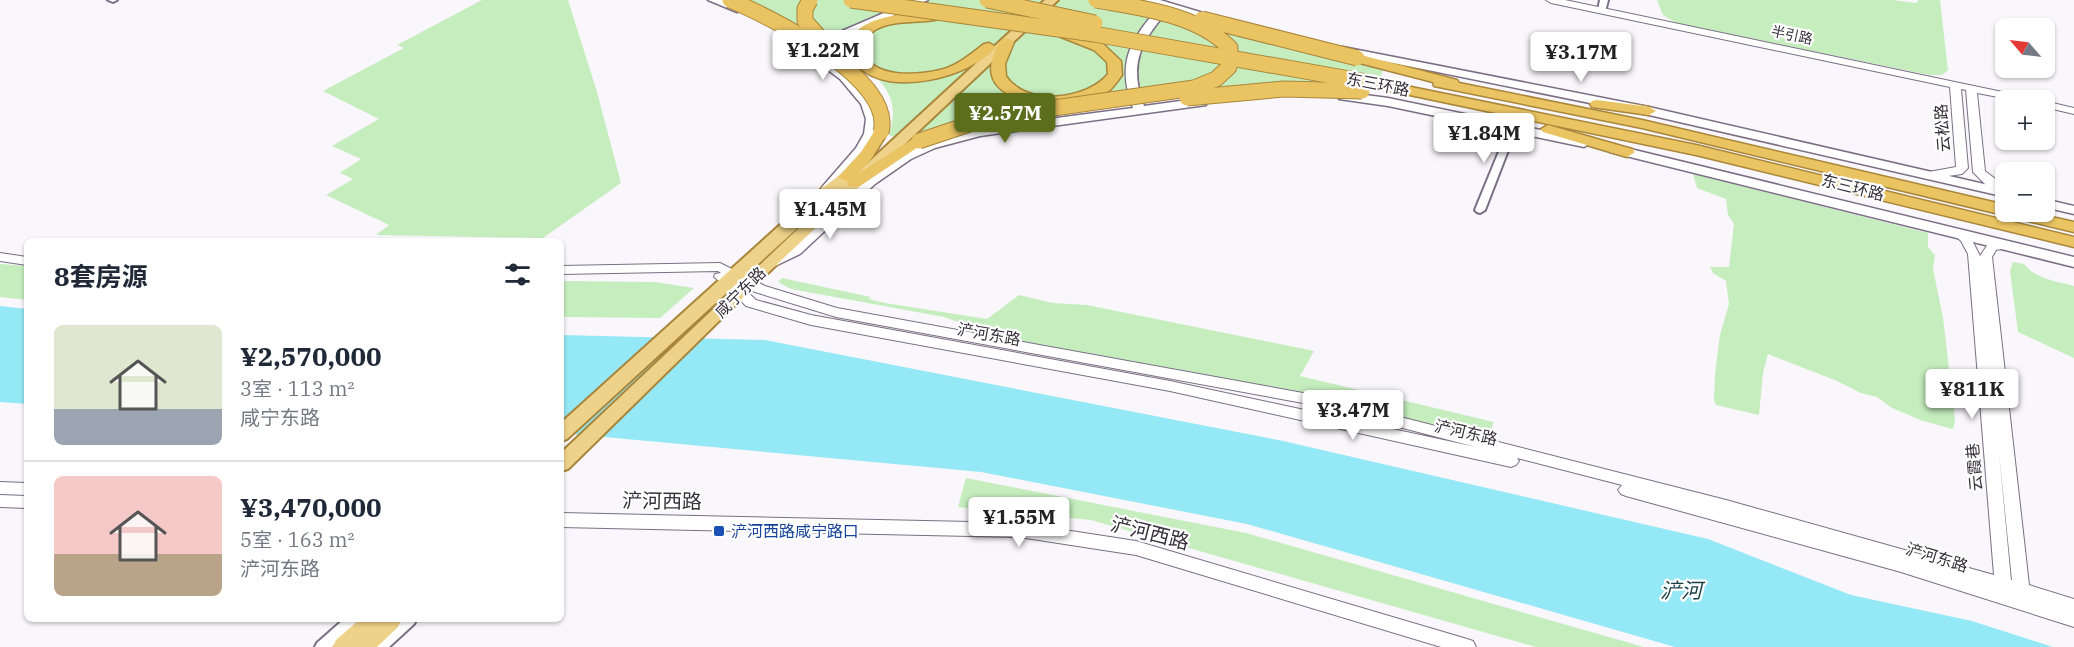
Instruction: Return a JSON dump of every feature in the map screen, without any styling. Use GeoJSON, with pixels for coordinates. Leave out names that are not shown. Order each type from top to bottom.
{"type":"FeatureCollection","features":[{"type":"Feature","properties":{"kind":"highway"},"geometry":{"type":"LineString","coordinates":[[730,0],[780,22],[856,78],[880,105],[882,129]]}},
{"type":"Feature","properties":{"kind":"highway"},"geometry":{"type":"LineString","coordinates":[[810,0],[804,15],[810,29],[864,72],[883,94],[887,111],[882,129],[856,180]]}},
{"type":"Feature","properties":{"kind":"highway","name":"东三环路"},"geometry":{"type":"LineString","coordinates":[[850,0],[1036,25],[1370,82],[1490,93],[1652,127],[1995,207]]}},
{"type":"Feature","properties":{"kind":"highway","name":"东三环路"},"geometry":{"type":"LineString","coordinates":[[930,0],[1100,24],[1469,102],[1718,155],[2074,242]]}},
{"type":"Feature","properties":{"kind":"highway"},"geometry":{"type":"LineString","coordinates":[[987,0],[1100,24]]}},
{"type":"Feature","properties":{"kind":"highway"},"geometry":{"type":"LineString","coordinates":[[856,180],[906,148],[992,117],[1194,88],[1219,77],[1231,64],[1232,54],[1228,46],[1206,29],[1170,17],[1096,0]]}},
{"type":"Feature","properties":{"kind":"highway"},"geometry":{"type":"LineString","coordinates":[[1137,0],[1490,93],[1649,111]]}},
{"type":"Feature","properties":{"kind":"highway"},"geometry":{"type":"LineString","coordinates":[[980,17],[901,17],[876,25],[862,36],[857,50],[866,65],[893,76],[916,78],[955,69],[989,47]]}},
{"type":"Feature","properties":{"kind":"highway"},"geometry":{"type":"LineString","coordinates":[[1007,42],[996,64],[998,77],[1007,87],[1024,96],[1043,100],[1085,97],[1100,92],[1113,80],[1116,64],[1103,47],[1036,25]]}},
{"type":"Feature","properties":{"kind":"highway"},"geometry":{"type":"LineString","coordinates":[[906,148],[980,125],[1233,92],[1370,82]]}},
{"type":"Feature","properties":{"kind":"highway"},"geometry":{"type":"LineString","coordinates":[[1469,102],[1627,152]]}},
{"type":"Feature","properties":{"kind":"highway"},"geometry":{"type":"LineString","coordinates":[[2053,222],[2074,227]]}},
{"type":"Feature","properties":{"kind":"main road"},"geometry":{"type":"LineString","coordinates":[[712,0],[772,25],[863,95],[870,106],[873,119],[866,142],[824,193]]}},
{"type":"Feature","properties":{"kind":"main road"},"geometry":{"type":"LineString","coordinates":[[816,57],[833,42],[851,31],[923,0]]}},
{"type":"Feature","properties":{"kind":"main road","name":"咸宁东路"},"geometry":{"type":"LineString","coordinates":[[564,461],[1039,0]]}},
{"type":"Feature","properties":{"kind":"main road","name":"咸宁东路"},"geometry":{"type":"LineString","coordinates":[[564,431],[824,193],[856,180],[928,117],[1052,0]]}},
{"type":"Feature","properties":{"kind":"main road"},"geometry":{"type":"LineString","coordinates":[[1148,0],[1331,47],[1649,111],[1995,190]]}},
{"type":"Feature","properties":{"kind":"main road"},"geometry":{"type":"LineString","coordinates":[[1140,111],[1130,90],[1131,59],[1142,36],[1167,5]]}},
{"type":"Feature","properties":{"kind":"main road"},"geometry":{"type":"LineString","coordinates":[[856,180],[915,152],[961,136],[1260,96],[1330,95],[1388,102],[1627,152],[2074,262]]}},
{"type":"Feature","properties":{"kind":"main road"},"geometry":{"type":"LineString","coordinates":[[906,148],[928,117]]}},
{"type":"Feature","properties":{"kind":"main road"},"geometry":{"type":"LineString","coordinates":[[2055,206],[2074,210]]}},
{"type":"Feature","properties":{"kind":"main road"},"geometry":{"type":"LineString","coordinates":[[344,647],[371,622]]}},
{"type":"Feature","properties":{"kind":"main road"},"geometry":{"type":"LineString","coordinates":[[362,647],[389,622]]}},
{"type":"Feature","properties":{"kind":"street","name":"半引路"},"geometry":{"type":"LineString","coordinates":[[1551,0],[1603,5],[1995,93]]}},
{"type":"Feature","properties":{"kind":"street","name":"云松路"},"geometry":{"type":"LineString","coordinates":[[1927,174],[1958,172],[1962,168],[1955,85]]}},
{"type":"Feature","properties":{"kind":"street","name":"云松路"},"geometry":{"type":"LineString","coordinates":[[1971,88],[1979,172],[1995,187]]}},
{"type":"Feature","properties":{"kind":"street"},"geometry":{"type":"LineString","coordinates":[[2055,107],[2074,111]]}},
{"type":"Feature","properties":{"kind":"street"},"geometry":{"type":"LineString","coordinates":[[1480,210],[1513,128]]}},
{"type":"Feature","properties":{"kind":"street","name":"云霞巷"},"geometry":{"type":"LineString","coordinates":[[1958,233],[1966,239],[1974,254],[2003,590]]}},
{"type":"Feature","properties":{"kind":"street","name":"云霞巷"},"geometry":{"type":"LineString","coordinates":[[2004,245],[1992,247],[1986,257],[2022,596]]}},
{"type":"Feature","properties":{"kind":"street"},"geometry":{"type":"LineString","coordinates":[[0,257],[24,261]]}},
{"type":"Feature","properties":{"kind":"street"},"geometry":{"type":"LineString","coordinates":[[564,270],[637,270],[731,277]]}},
{"type":"Feature","properties":{"kind":"street","name":"浐河东路"},"geometry":{"type":"LineString","coordinates":[[731,277],[744,288],[757,305],[811,320],[1170,386],[1530,465],[2003,590],[2074,619]]}},
{"type":"Feature","properties":{"kind":"street"},"geometry":{"type":"LineString","coordinates":[[0,488],[24,489]]}},
{"type":"Feature","properties":{"kind":"street"},"geometry":{"type":"LineString","coordinates":[[0,501],[24,502]]}},
{"type":"Feature","properties":{"kind":"street","name":"浐河西路"},"geometry":{"type":"LineString","coordinates":[[564,520],[1019,530],[1136,548],[1467,647]]}},
{"type":"Feature","properties":{"kind":"street","name":"浐河东路"},"geometry":{"type":"LineString","coordinates":[[2022,596],[2074,606]]}},
{"type":"Feature","properties":{"kind":"street"},"geometry":{"type":"LineString","coordinates":[[322,647],[350,622]]}},
{"type":"Feature","properties":{"kind":"street"},"geometry":{"type":"LineString","coordinates":[[380,647],[407,622]]}},
{"type":"Feature","properties":{"kind":"green space"},"geometry":{"type":"Polygon","coordinates":[[[482,0],[568,0],[597,92],[621,183],[543,238],[376,235],[389,225],[326,195],[353,179],[340,173],[361,159],[332,146],[379,119],[323,91],[404,48],[397,45],[482,0]]]}},
{"type":"Feature","properties":{"kind":"green space"},"geometry":{"type":"Polygon","coordinates":[[[741,0],[1134,0],[1385,67],[1374,90],[1263,89],[1152,99],[930,131],[906,142],[889,135],[893,114],[890,97],[867,67],[858,69],[789,20],[741,0]]]}},
{"type":"Feature","properties":{"kind":"green space"},"geometry":{"type":"Polygon","coordinates":[[[1657,0],[1893,0],[1916,3],[1919,0],[1940,0],[1948,70],[1942,75],[1929,75],[1676,23],[1663,15],[1657,0]]]}},
{"type":"Feature","properties":{"kind":"green space"},"geometry":{"type":"Polygon","coordinates":[[[1693,174],[1928,233],[1928,247],[1935,255],[1933,269],[1943,318],[1955,420],[1953,429],[1923,421],[1892,408],[1877,397],[1861,393],[1768,354],[1763,373],[1759,415],[1716,405],[1714,400],[1715,374],[1720,335],[1729,304],[1726,281],[1713,273],[1710,267],[1729,267],[1734,224],[1728,215],[1726,199],[1697,188],[1693,174]]]}},
{"type":"Feature","properties":{"kind":"green space"},"geometry":{"type":"Polygon","coordinates":[[[2013,262],[2024,264],[2040,276],[2074,286],[2074,358],[2018,332],[2010,271],[2013,262]]]}},
{"type":"Feature","properties":{"kind":"green space"},"geometry":{"type":"Polygon","coordinates":[[[0,264],[24,266],[24,300],[0,297],[0,264]]]}},
{"type":"Feature","properties":{"kind":"green space"},"geometry":{"type":"Polygon","coordinates":[[[782,278],[871,297],[869,299],[885,303],[987,319],[1019,295],[1053,303],[1087,305],[1314,351],[1300,376],[1494,422],[1487,439],[1324,399],[1001,337],[944,317],[791,289],[778,282],[782,278]]]}},
{"type":"Feature","properties":{"kind":"green space"},"geometry":{"type":"Polygon","coordinates":[[[564,281],[655,282],[694,288],[660,318],[564,317],[564,281]]]}},
{"type":"Feature","properties":{"kind":"green space"},"geometry":{"type":"Polygon","coordinates":[[[966,478],[1246,533],[1644,647],[1536,647],[1091,520],[958,507],[966,478]]]}},
{"type":"Feature","properties":{"kind":"water"},"geometry":{"type":"Polygon","coordinates":[[[0,306],[24,309],[24,404],[0,402],[0,306]]]}},
{"type":"Feature","properties":{"kind":"water","name":"浐河"},"geometry":{"type":"Polygon","coordinates":[[[564,335],[765,340],[1283,441],[1708,539],[1851,595],[1972,621],[2053,647],[1675,647],[1247,524],[981,472],[564,433],[564,335]]]}},
{"type":"Feature","properties":{"kind":"place","name":"浐河西路咸宁路口"},"geometry":{"type":"Point","coordinates":[719,531]}}]}
